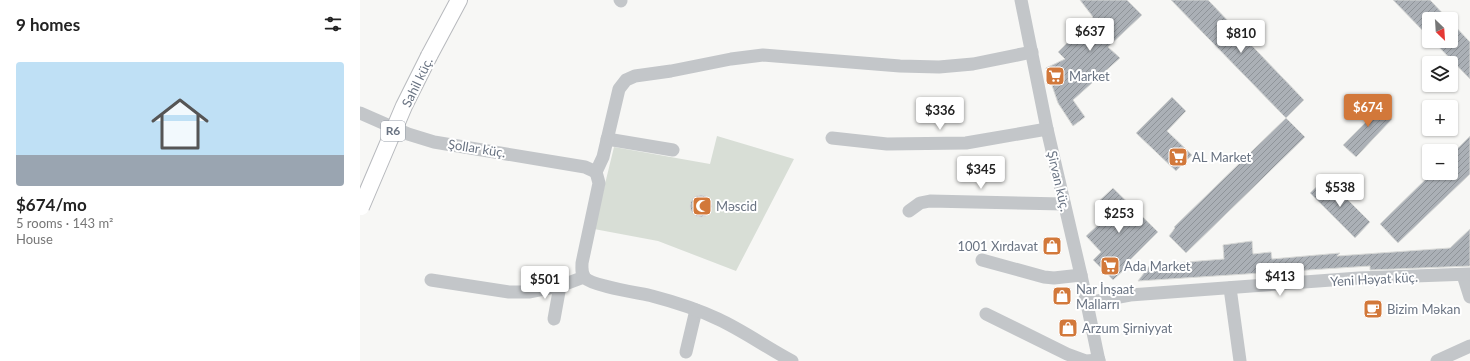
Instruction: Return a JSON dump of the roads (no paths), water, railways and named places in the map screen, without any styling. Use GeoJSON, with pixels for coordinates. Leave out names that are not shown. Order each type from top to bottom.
{"type":"FeatureCollection","features":[{"type":"Feature","properties":{"kind":"main road","name":"Sahil küç."},"geometry":{"type":"LineString","coordinates":[[360,209],[404,106],[458,0]]}},
{"type":"Feature","properties":{"kind":"street","name":"Şirvan küç."},"geometry":{"type":"LineString","coordinates":[[1026,2],[1032,52],[1047,129],[1081,275],[1099,361]]}},
{"type":"Feature","properties":{"kind":"street"},"geometry":{"type":"LineString","coordinates":[[792,361],[719,320],[696,310],[652,296],[600,284],[588,280],[584,276],[582,271],[582,263],[599,183],[596,172],[604,157],[619,89],[626,80],[635,76],[671,71],[731,58],[763,55],[900,66],[939,67],[973,64],[1032,52]]}},
{"type":"Feature","properties":{"kind":"street","name":"Şollar küç."},"geometry":{"type":"LineString","coordinates":[[360,113],[408,134],[434,142],[585,167],[596,172]]}},
{"type":"Feature","properties":{"kind":"street"},"geometry":{"type":"LineString","coordinates":[[832,138],[887,144],[966,143],[1047,129]]}},
{"type":"Feature","properties":{"kind":"street"},"geometry":{"type":"LineString","coordinates":[[607,139],[673,150]]}},
{"type":"Feature","properties":{"kind":"street"},"geometry":{"type":"LineString","coordinates":[[909,211],[920,203],[930,201],[1064,204]]}},
{"type":"Feature","properties":{"kind":"street"},"geometry":{"type":"LineString","coordinates":[[982,260],[1044,277],[1054,278],[1081,275]]}},
{"type":"Feature","properties":{"kind":"street"},"geometry":{"type":"LineString","coordinates":[[1467,275],[1470,297]]}},
{"type":"Feature","properties":{"kind":"street","name":"Yeni Həyat küç."},"geometry":{"type":"LineString","coordinates":[[1087,303],[1130,295],[1359,278],[1467,275]]}},
{"type":"Feature","properties":{"kind":"street"},"geometry":{"type":"LineString","coordinates":[[432,280],[510,292],[530,292],[560,286],[584,276]]}},
{"type":"Feature","properties":{"kind":"street"},"geometry":{"type":"LineString","coordinates":[[554,319],[560,286]]}},
{"type":"Feature","properties":{"kind":"street"},"geometry":{"type":"LineString","coordinates":[[1230,288],[1240,361]]}},
{"type":"Feature","properties":{"kind":"street"},"geometry":{"type":"LineString","coordinates":[[686,352],[696,310]]}},
{"type":"Feature","properties":{"kind":"street"},"geometry":{"type":"LineString","coordinates":[[986,314],[1067,354],[1086,361],[1099,361]]}},
{"type":"Feature","properties":{"kind":"street"},"geometry":{"type":"LineString","coordinates":[[1437,361],[1470,346]]}},
{"type":"Feature","properties":{"kind":"place","name":"Market"},"geometry":{"type":"Point","coordinates":[1055,76]}},
{"type":"Feature","properties":{"kind":"place","name":"AL Market"},"geometry":{"type":"Point","coordinates":[1178,157]}},
{"type":"Feature","properties":{"kind":"place","name":"Məscid"},"geometry":{"type":"Point","coordinates":[702,206]}},
{"type":"Feature","properties":{"kind":"place","name":"1001 Xırdavat"},"geometry":{"type":"Point","coordinates":[1052,246]}},
{"type":"Feature","properties":{"kind":"place","name":"Ada Market"},"geometry":{"type":"Point","coordinates":[1110,266]}},
{"type":"Feature","properties":{"kind":"place","name":"Nar İnşaat Mallarrı"},"geometry":{"type":"Point","coordinates":[1062,296]}},
{"type":"Feature","properties":{"kind":"place","name":"Bizim Məkan"},"geometry":{"type":"Point","coordinates":[1373,309]}},
{"type":"Feature","properties":{"kind":"place","name":"Arzum Şirniyyat"},"geometry":{"type":"Point","coordinates":[1068,328]}}]}
